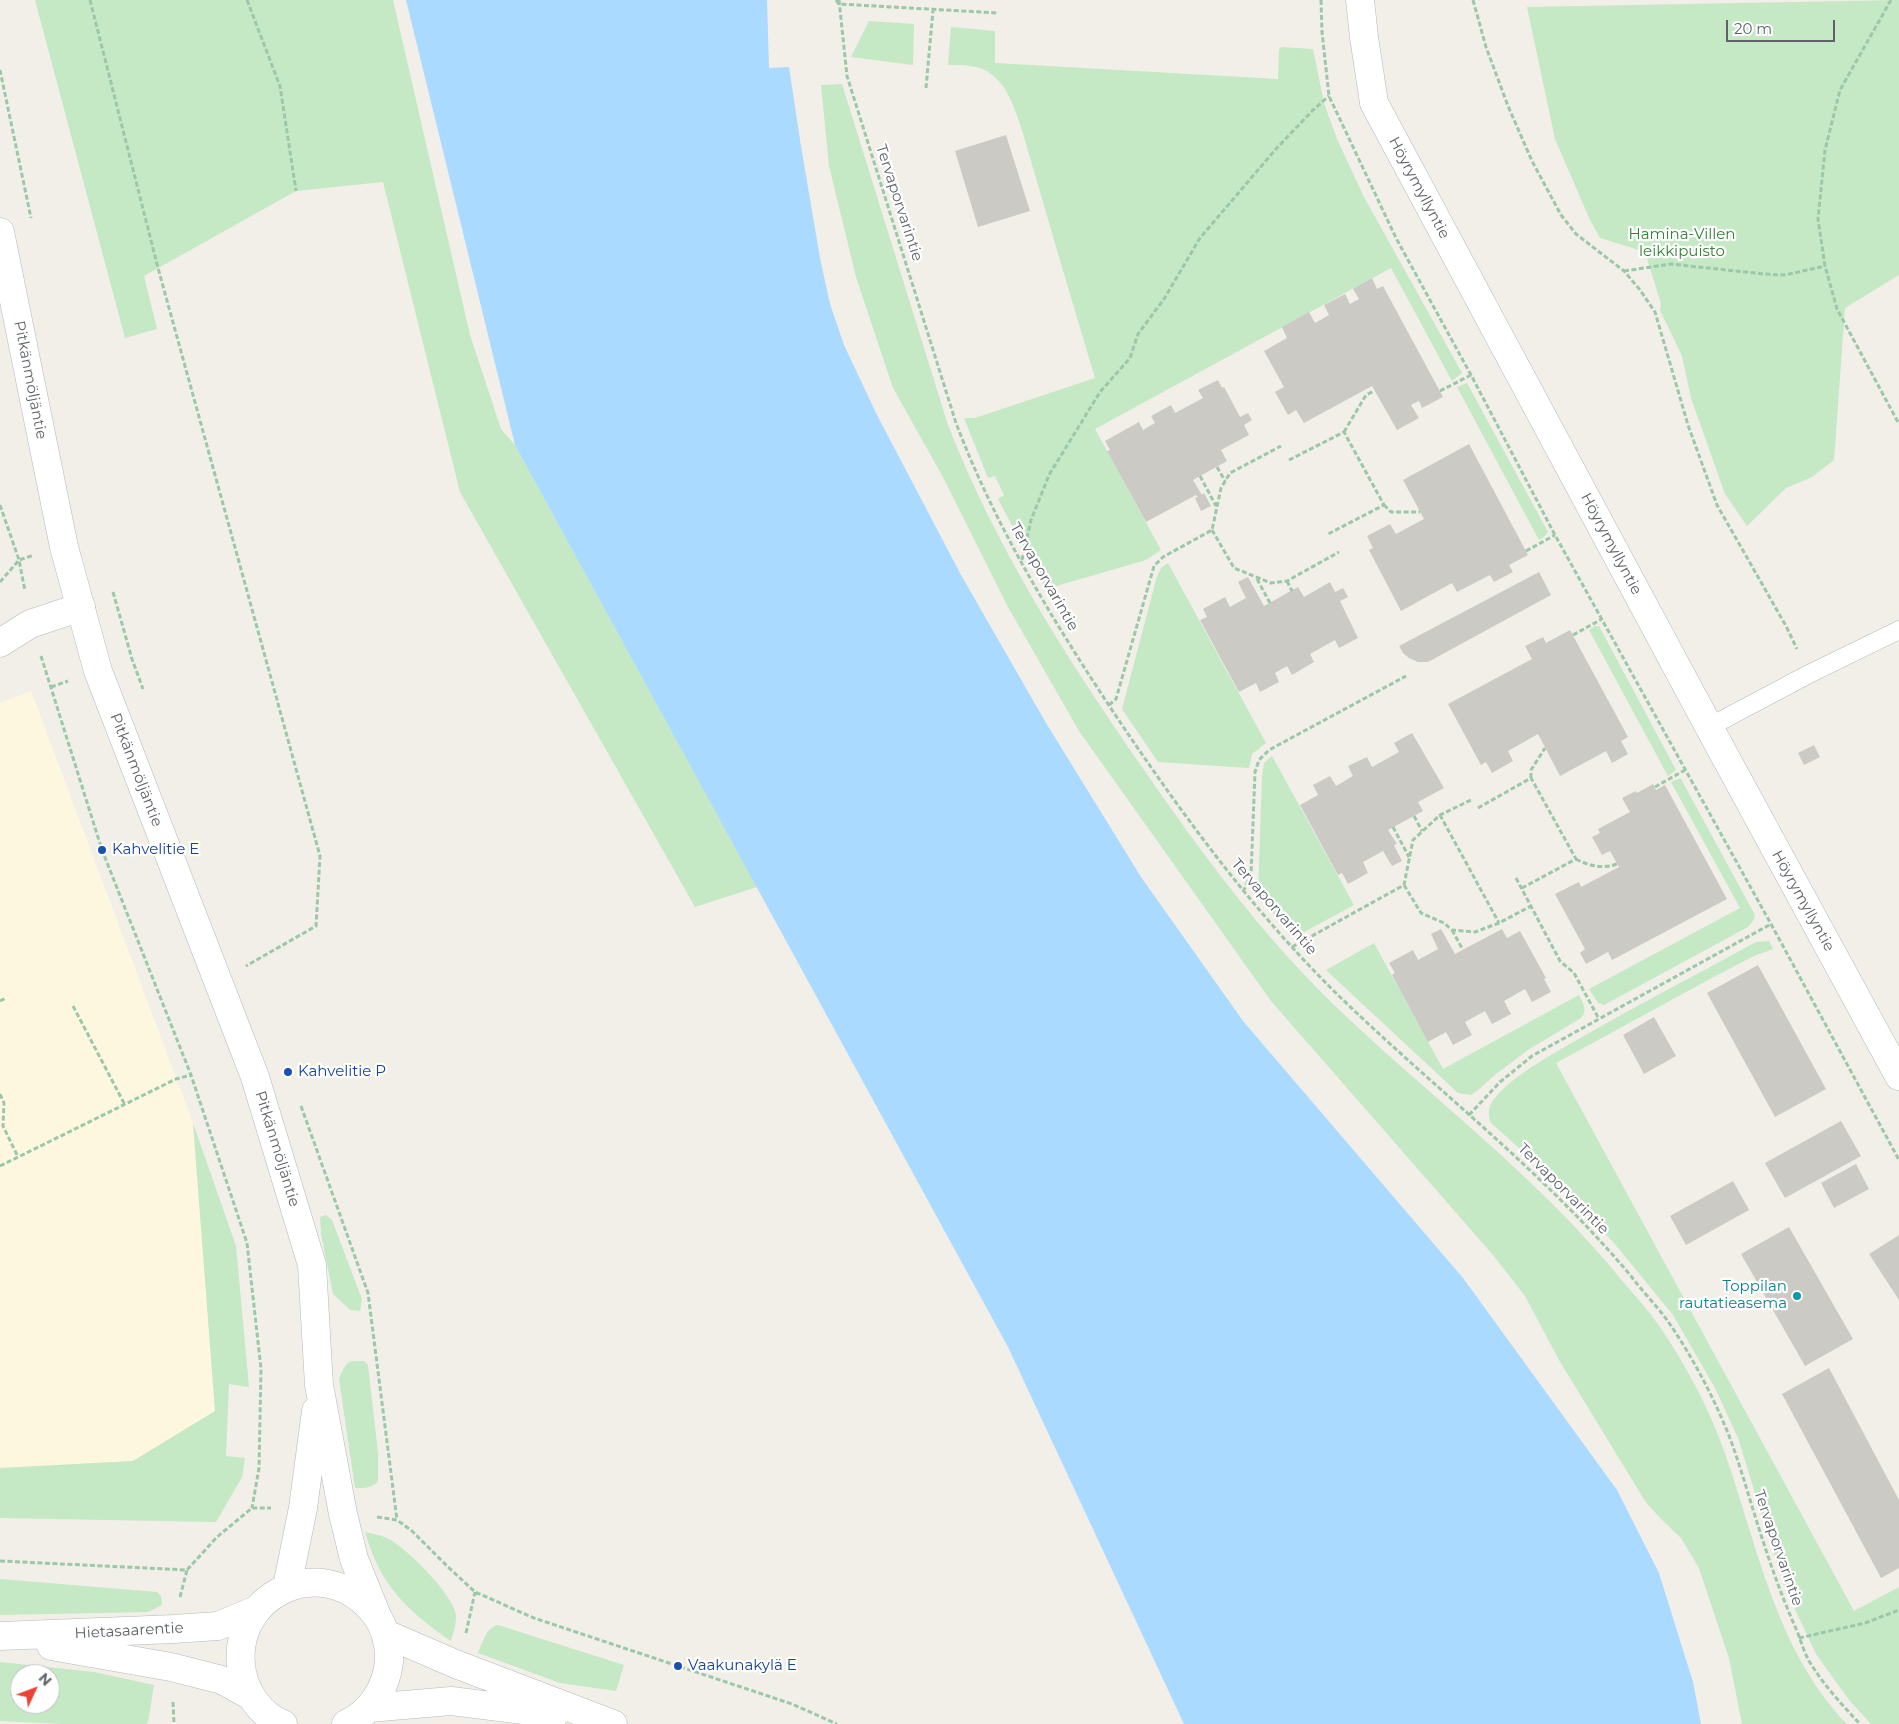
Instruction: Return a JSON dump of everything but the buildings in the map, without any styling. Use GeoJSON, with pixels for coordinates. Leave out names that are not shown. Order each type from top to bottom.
{"type":"FeatureCollection","features":[{"type":"Feature","properties":{"kind":"street","name":"Höyrymyllyntie"},"geometry":{"type":"LineString","coordinates":[[1360,0],[1374,104],[1899,1076]]}},
{"type":"Feature","properties":{"kind":"street","name":"Pitkänmöljäntie"},"geometry":{"type":"LineString","coordinates":[[0,232],[64,547],[98,671],[256,1077],[312,1265],[319,1385],[343,1514],[354,1559],[382,1625],[389,1654],[388,1673],[380,1692],[355,1719]]}},
{"type":"Feature","properties":{"kind":"street"},"geometry":{"type":"LineString","coordinates":[[0,643],[30,624],[81,607]]}},
{"type":"Feature","properties":{"kind":"street","name":"Pitkänmöljäntie"},"geometry":{"type":"LineString","coordinates":[[287,1587],[304,1508],[319,1385]]}},
{"type":"Feature","properties":{"kind":"street"},"geometry":{"type":"LineString","coordinates":[[280,1723],[262,1710],[250,1696],[243,1679],[240,1661],[241,1643],[246,1626],[256,1610],[269,1598],[287,1587],[306,1583],[327,1583],[347,1589],[364,1600],[382,1625],[458,1665],[606,1722]]}},
{"type":"Feature","properties":{"kind":"street","name":"Hietasaarentie"},"geometry":{"type":"LineString","coordinates":[[0,1637],[218,1626],[256,1610]]}},
{"type":"Feature","properties":{"kind":"street","name":"Hietasaarentie"},"geometry":{"type":"LineString","coordinates":[[0,1637],[171,1667],[222,1680],[250,1696]]}},
{"type":"Feature","properties":{"kind":"street"},"geometry":{"type":"LineString","coordinates":[[355,1719],[451,1701],[606,1722]]}},
{"type":"Feature","properties":{"kind":"lane"},"geometry":{"type":"LineString","coordinates":[[1709,727],[1809,674],[1899,630]]}},
{"type":"Feature","properties":{"kind":"path"},"geometry":{"type":"LineString","coordinates":[[90,0],[158,268],[320,856],[316,926],[246,966]]}},
{"type":"Feature","properties":{"kind":"path"},"geometry":{"type":"LineString","coordinates":[[247,0],[280,86],[296,191]]}},
{"type":"Feature","properties":{"kind":"path"},"geometry":{"type":"LineString","coordinates":[[1321,0],[1322,32],[1329,96],[1396,238],[1555,535],[1771,924],[1899,1160]]}},
{"type":"Feature","properties":{"kind":"path"},"geometry":{"type":"LineString","coordinates":[[1473,0],[1486,46],[1508,106],[1532,162],[1561,215],[1583,240],[1624,271],[1655,312],[1688,424],[1717,505],[1786,626],[1809,674]]}},
{"type":"Feature","properties":{"kind":"path"},"geometry":{"type":"LineString","coordinates":[[1890,0],[1840,90],[1825,150],[1818,219],[1824,266],[1837,309],[1899,424]]}},
{"type":"Feature","properties":{"kind":"path"},"geometry":{"type":"LineString","coordinates":[[838,1],[933,10],[998,13]]}},
{"type":"Feature","properties":{"kind":"path","name":"Tervaporvarintie"},"geometry":{"type":"LineString","coordinates":[[838,1],[847,76],[956,422],[975,472],[993,510],[1077,656],[1179,806],[1243,892],[1340,997],[1540,1179],[1601,1242],[1666,1320],[1709,1390],[1730,1439],[1778,1588],[1809,1660],[1843,1706],[1860,1724]]}},
{"type":"Feature","properties":{"kind":"path"},"geometry":{"type":"LineString","coordinates":[[926,88],[933,10]]}},
{"type":"Feature","properties":{"kind":"path"},"geometry":{"type":"LineString","coordinates":[[0,70],[32,223]]}},
{"type":"Feature","properties":{"kind":"path"},"geometry":{"type":"LineString","coordinates":[[1022,560],[1031,520],[1049,475],[1100,392],[1130,358],[1138,334],[1164,299],[1200,238],[1276,150],[1313,110],[1329,96]]}},
{"type":"Feature","properties":{"kind":"path"},"geometry":{"type":"LineString","coordinates":[[1624,271],[1671,264],[1764,274],[1785,274],[1824,266]]}},
{"type":"Feature","properties":{"kind":"path"},"geometry":{"type":"LineString","coordinates":[[1440,391],[1471,375]]}},
{"type":"Feature","properties":{"kind":"path"},"geometry":{"type":"LineString","coordinates":[[1288,460],[1344,432],[1366,396],[1374,391]]}},
{"type":"Feature","properties":{"kind":"path"},"geometry":{"type":"LineString","coordinates":[[1344,432],[1384,505],[1391,512],[1420,512]]}},
{"type":"Feature","properties":{"kind":"path"},"geometry":{"type":"LineString","coordinates":[[1280,446],[1230,473],[1221,488],[1212,530],[1234,568],[1272,583],[1287,581],[1339,552]]}},
{"type":"Feature","properties":{"kind":"path"},"geometry":{"type":"LineString","coordinates":[[1217,466],[1225,481]]}},
{"type":"Feature","properties":{"kind":"path"},"geometry":{"type":"LineString","coordinates":[[1200,476],[1217,507]]}},
{"type":"Feature","properties":{"kind":"path"},"geometry":{"type":"LineString","coordinates":[[0,505],[19,560],[30,624],[102,850],[191,1075],[247,1243],[261,1369],[260,1468],[252,1508],[217,1537],[187,1570],[0,1561]]}},
{"type":"Feature","properties":{"kind":"path"},"geometry":{"type":"LineString","coordinates":[[1328,534],[1384,505]]}},
{"type":"Feature","properties":{"kind":"path"},"geometry":{"type":"LineString","coordinates":[[1110,705],[1116,698],[1154,566],[1163,556],[1212,530]]}},
{"type":"Feature","properties":{"kind":"path"},"geometry":{"type":"LineString","coordinates":[[1526,551],[1555,535]]}},
{"type":"Feature","properties":{"kind":"path"},"geometry":{"type":"LineString","coordinates":[[1256,578],[1270,602]]}},
{"type":"Feature","properties":{"kind":"path"},"geometry":{"type":"LineString","coordinates":[[1287,581],[1292,591]]}},
{"type":"Feature","properties":{"kind":"path"},"geometry":{"type":"LineString","coordinates":[[111,585],[132,659],[146,696]]}},
{"type":"Feature","properties":{"kind":"path"},"geometry":{"type":"LineString","coordinates":[[1573,635],[1602,619]]}},
{"type":"Feature","properties":{"kind":"path"},"geometry":{"type":"LineString","coordinates":[[1243,892],[1251,875],[1255,772],[1258,760],[1269,750],[1406,676]]}},
{"type":"Feature","properties":{"kind":"path"},"geometry":{"type":"LineString","coordinates":[[1545,748],[1531,770],[1531,778],[1576,859],[1589,866],[1617,864]]}},
{"type":"Feature","properties":{"kind":"path"},"geometry":{"type":"LineString","coordinates":[[1654,787],[1685,770]]}},
{"type":"Feature","properties":{"kind":"path"},"geometry":{"type":"LineString","coordinates":[[1478,808],[1531,778]]}},
{"type":"Feature","properties":{"kind":"path"},"geometry":{"type":"LineString","coordinates":[[1463,950],[1452,930],[1444,923],[1420,913],[1404,886],[1413,840],[1440,816],[1473,799]]}},
{"type":"Feature","properties":{"kind":"path"},"geometry":{"type":"LineString","coordinates":[[1414,816],[1422,832]]}},
{"type":"Feature","properties":{"kind":"path"},"geometry":{"type":"LineString","coordinates":[[1440,816],[1499,923]]}},
{"type":"Feature","properties":{"kind":"path"},"geometry":{"type":"LineString","coordinates":[[1393,827],[1410,857]]}},
{"type":"Feature","properties":{"kind":"path"},"geometry":{"type":"LineString","coordinates":[[1522,888],[1576,859]]}},
{"type":"Feature","properties":{"kind":"path"},"geometry":{"type":"LineString","coordinates":[[1516,878],[1560,961],[1574,973],[1599,1020]]}},
{"type":"Feature","properties":{"kind":"path"},"geometry":{"type":"LineString","coordinates":[[1292,947],[1404,886]]}},
{"type":"Feature","properties":{"kind":"path"},"geometry":{"type":"LineString","coordinates":[[1452,930],[1475,932],[1499,923],[1531,906]]}},
{"type":"Feature","properties":{"kind":"path"},"geometry":{"type":"LineString","coordinates":[[1469,1115],[1500,1082],[1532,1056],[1771,924]]}},
{"type":"Feature","properties":{"kind":"path"},"geometry":{"type":"LineString","coordinates":[[242,957],[249,975]]}},
{"type":"Feature","properties":{"kind":"path"},"geometry":{"type":"LineString","coordinates":[[0,1001],[6,998]]}},
{"type":"Feature","properties":{"kind":"path"},"geometry":{"type":"LineString","coordinates":[[74,1006],[125,1105]]}},
{"type":"Feature","properties":{"kind":"path"},"geometry":{"type":"LineString","coordinates":[[0,1166],[176,1079],[191,1075]]}},
{"type":"Feature","properties":{"kind":"path"},"geometry":{"type":"LineString","coordinates":[[0,1094],[4,1103],[3,1126],[18,1157]]}},
{"type":"Feature","properties":{"kind":"path"},"geometry":{"type":"LineString","coordinates":[[298,1099],[368,1293],[397,1520]]}},
{"type":"Feature","properties":{"kind":"path"},"geometry":{"type":"LineString","coordinates":[[252,1508],[304,1508]]}},
{"type":"Feature","properties":{"kind":"path"},"geometry":{"type":"LineString","coordinates":[[343,1514],[397,1520],[412,1531],[446,1566],[476,1592],[534,1618],[792,1704],[837,1724]]}},
{"type":"Feature","properties":{"kind":"path"},"geometry":{"type":"LineString","coordinates":[[1799,1638],[1866,1623],[1899,1610]]}},
{"type":"Feature","properties":{"kind":"shaded area"},"geometry":{"type":"Polygon","coordinates":[[[31,691],[193,1123],[215,1411],[133,1461],[0,1468],[0,703],[31,691]]]}},
{"type":"Feature","properties":{"kind":"green space"},"geometry":{"type":"Polygon","coordinates":[[[35,0],[393,0],[470,335],[501,429],[515,445],[757,887],[695,907],[460,492],[383,182],[296,191],[144,276],[157,329],[125,338],[35,0]]]}},
{"type":"Feature","properties":{"kind":"green space","name":"Hamina-Villen leikkipuisto"},"geometry":{"type":"Polygon","coordinates":[[[1899,0],[1899,275],[1845,308],[1834,460],[1812,477],[1786,488],[1747,526],[1725,494],[1691,398],[1682,356],[1660,310],[1661,304],[1645,252],[1600,238],[1590,220],[1555,139],[1527,7],[1899,0]]]}},
{"type":"Feature","properties":{"kind":"green space"},"geometry":{"type":"Polygon","coordinates":[[[869,21],[914,24],[913,65],[851,57],[869,21]]]}},
{"type":"Feature","properties":{"kind":"green space"},"geometry":{"type":"Polygon","coordinates":[[[951,27],[995,31],[995,63],[1278,79],[1279,49],[1282,47],[1313,49],[1324,103],[1337,139],[1364,197],[1462,373],[1452,381],[1391,268],[1095,429],[1161,550],[1146,560],[1046,589],[998,499],[1004,495],[995,476],[988,478],[964,418],[975,418],[1095,378],[1026,143],[1012,103],[1002,85],[990,73],[971,66],[948,65],[951,27]]]}},
{"type":"Feature","properties":{"kind":"green space"},"geometry":{"type":"Polygon","coordinates":[[[842,84],[948,425],[988,515],[1060,644],[1186,830],[1232,891],[1281,950],[1334,1005],[1521,1173],[1557,1208],[1656,1321],[1687,1370],[1717,1432],[1758,1557],[1785,1629],[1802,1663],[1822,1695],[1847,1724],[1742,1724],[1729,1658],[1699,1568],[1681,1538],[1645,1501],[1559,1360],[1525,1296],[1493,1255],[1271,1001],[1079,731],[1008,607],[944,479],[893,388],[856,277],[829,166],[821,85],[842,84]]]}},
{"type":"Feature","properties":{"kind":"green space"},"geometry":{"type":"Polygon","coordinates":[[[1467,383],[1548,532],[1539,540],[1457,387],[1467,383]]]}},
{"type":"Feature","properties":{"kind":"green space"},"geometry":{"type":"Polygon","coordinates":[[[1168,563],[1266,743],[1252,754],[1249,768],[1158,762],[1122,709],[1157,576],[1162,567],[1168,563]]]}},
{"type":"Feature","properties":{"kind":"green space"},"geometry":{"type":"Polygon","coordinates":[[[1599,626],[1676,770],[1668,776],[1589,630],[1599,626]]]}},
{"type":"Feature","properties":{"kind":"green space"},"geometry":{"type":"Polygon","coordinates":[[[1272,756],[1354,905],[1295,937],[1287,928],[1293,922],[1281,908],[1274,914],[1258,896],[1262,776],[1264,763],[1272,756]]]}},
{"type":"Feature","properties":{"kind":"green space"},"geometry":{"type":"Polygon","coordinates":[[[1681,779],[1755,915],[1753,921],[1748,927],[1604,1005],[1598,1003],[1589,989],[1740,908],[1671,782],[1681,779]]]}},
{"type":"Feature","properties":{"kind":"green space"},"geometry":{"type":"Polygon","coordinates":[[[1769,941],[1773,949],[1754,956],[1708,980],[1556,1063],[1854,1611],[1899,1587],[1899,1724],[1871,1724],[1849,1700],[1816,1654],[1784,1586],[1738,1438],[1715,1388],[1673,1315],[1614,1243],[1546,1172],[1491,1123],[1489,1118],[1492,1102],[1498,1094],[1516,1078],[1538,1063],[1615,1018],[1756,942],[1769,941]]]}},
{"type":"Feature","properties":{"kind":"green space"},"geometry":{"type":"Polygon","coordinates":[[[1374,943],[1443,1069],[1579,995],[1584,1006],[1583,1015],[1528,1050],[1471,1095],[1458,1093],[1326,970],[1374,943]]]}},
{"type":"Feature","properties":{"kind":"green space"},"geometry":{"type":"Polygon","coordinates":[[[193,1123],[236,1246],[249,1387],[229,1384],[226,1456],[245,1458],[242,1477],[216,1522],[0,1518],[0,1468],[133,1461],[215,1411],[193,1123]]]}},
{"type":"Feature","properties":{"kind":"green space"},"geometry":{"type":"Polygon","coordinates":[[[326,1215],[332,1220],[362,1299],[360,1311],[350,1310],[333,1294],[321,1234],[320,1217],[326,1215]]]}},
{"type":"Feature","properties":{"kind":"green space"},"geometry":{"type":"Polygon","coordinates":[[[352,1361],[364,1361],[368,1365],[378,1453],[378,1481],[370,1487],[364,1488],[355,1488],[339,1379],[345,1366],[352,1361]]]}},
{"type":"Feature","properties":{"kind":"green space"},"geometry":{"type":"Polygon","coordinates":[[[365,1532],[387,1538],[405,1550],[445,1592],[456,1615],[456,1623],[451,1641],[421,1619],[397,1595],[379,1567],[365,1532]]]}},
{"type":"Feature","properties":{"kind":"green space"},"geometry":{"type":"Polygon","coordinates":[[[0,1579],[157,1592],[161,1596],[162,1605],[148,1612],[0,1615],[0,1579]]]}},
{"type":"Feature","properties":{"kind":"green space"},"geometry":{"type":"Polygon","coordinates":[[[498,1625],[624,1665],[616,1691],[560,1683],[478,1653],[488,1632],[498,1625]]]}},
{"type":"Feature","properties":{"kind":"green space"},"geometry":{"type":"Polygon","coordinates":[[[0,1662],[19,1664],[10,1664],[10,1714],[60,1714],[60,1668],[94,1672],[154,1685],[148,1722],[146,1724],[63,1724],[0,1721],[0,1662]]]}},
{"type":"Feature","properties":{"kind":"water"},"geometry":{"type":"Polygon","coordinates":[[[406,0],[767,0],[769,68],[789,67],[820,258],[830,304],[844,345],[877,415],[961,575],[1046,723],[1141,877],[1243,1021],[1463,1278],[1617,1490],[1659,1573],[1693,1682],[1701,1724],[1184,1724],[1008,1347],[515,445],[406,0]]]}},
{"type":"Feature","properties":{"kind":"place","name":"Kahvelitie E"},"geometry":{"type":"Point","coordinates":[102,850]}},
{"type":"Feature","properties":{"kind":"place","name":"Kahvelitie P"},"geometry":{"type":"Point","coordinates":[288,1072]}},
{"type":"Feature","properties":{"kind":"place","name":"Toppilan rautatieasema"},"geometry":{"type":"Point","coordinates":[1797,1296]}},
{"type":"Feature","properties":{"kind":"place","name":"Vaakunakylä E"},"geometry":{"type":"Point","coordinates":[678,1666]}}]}
